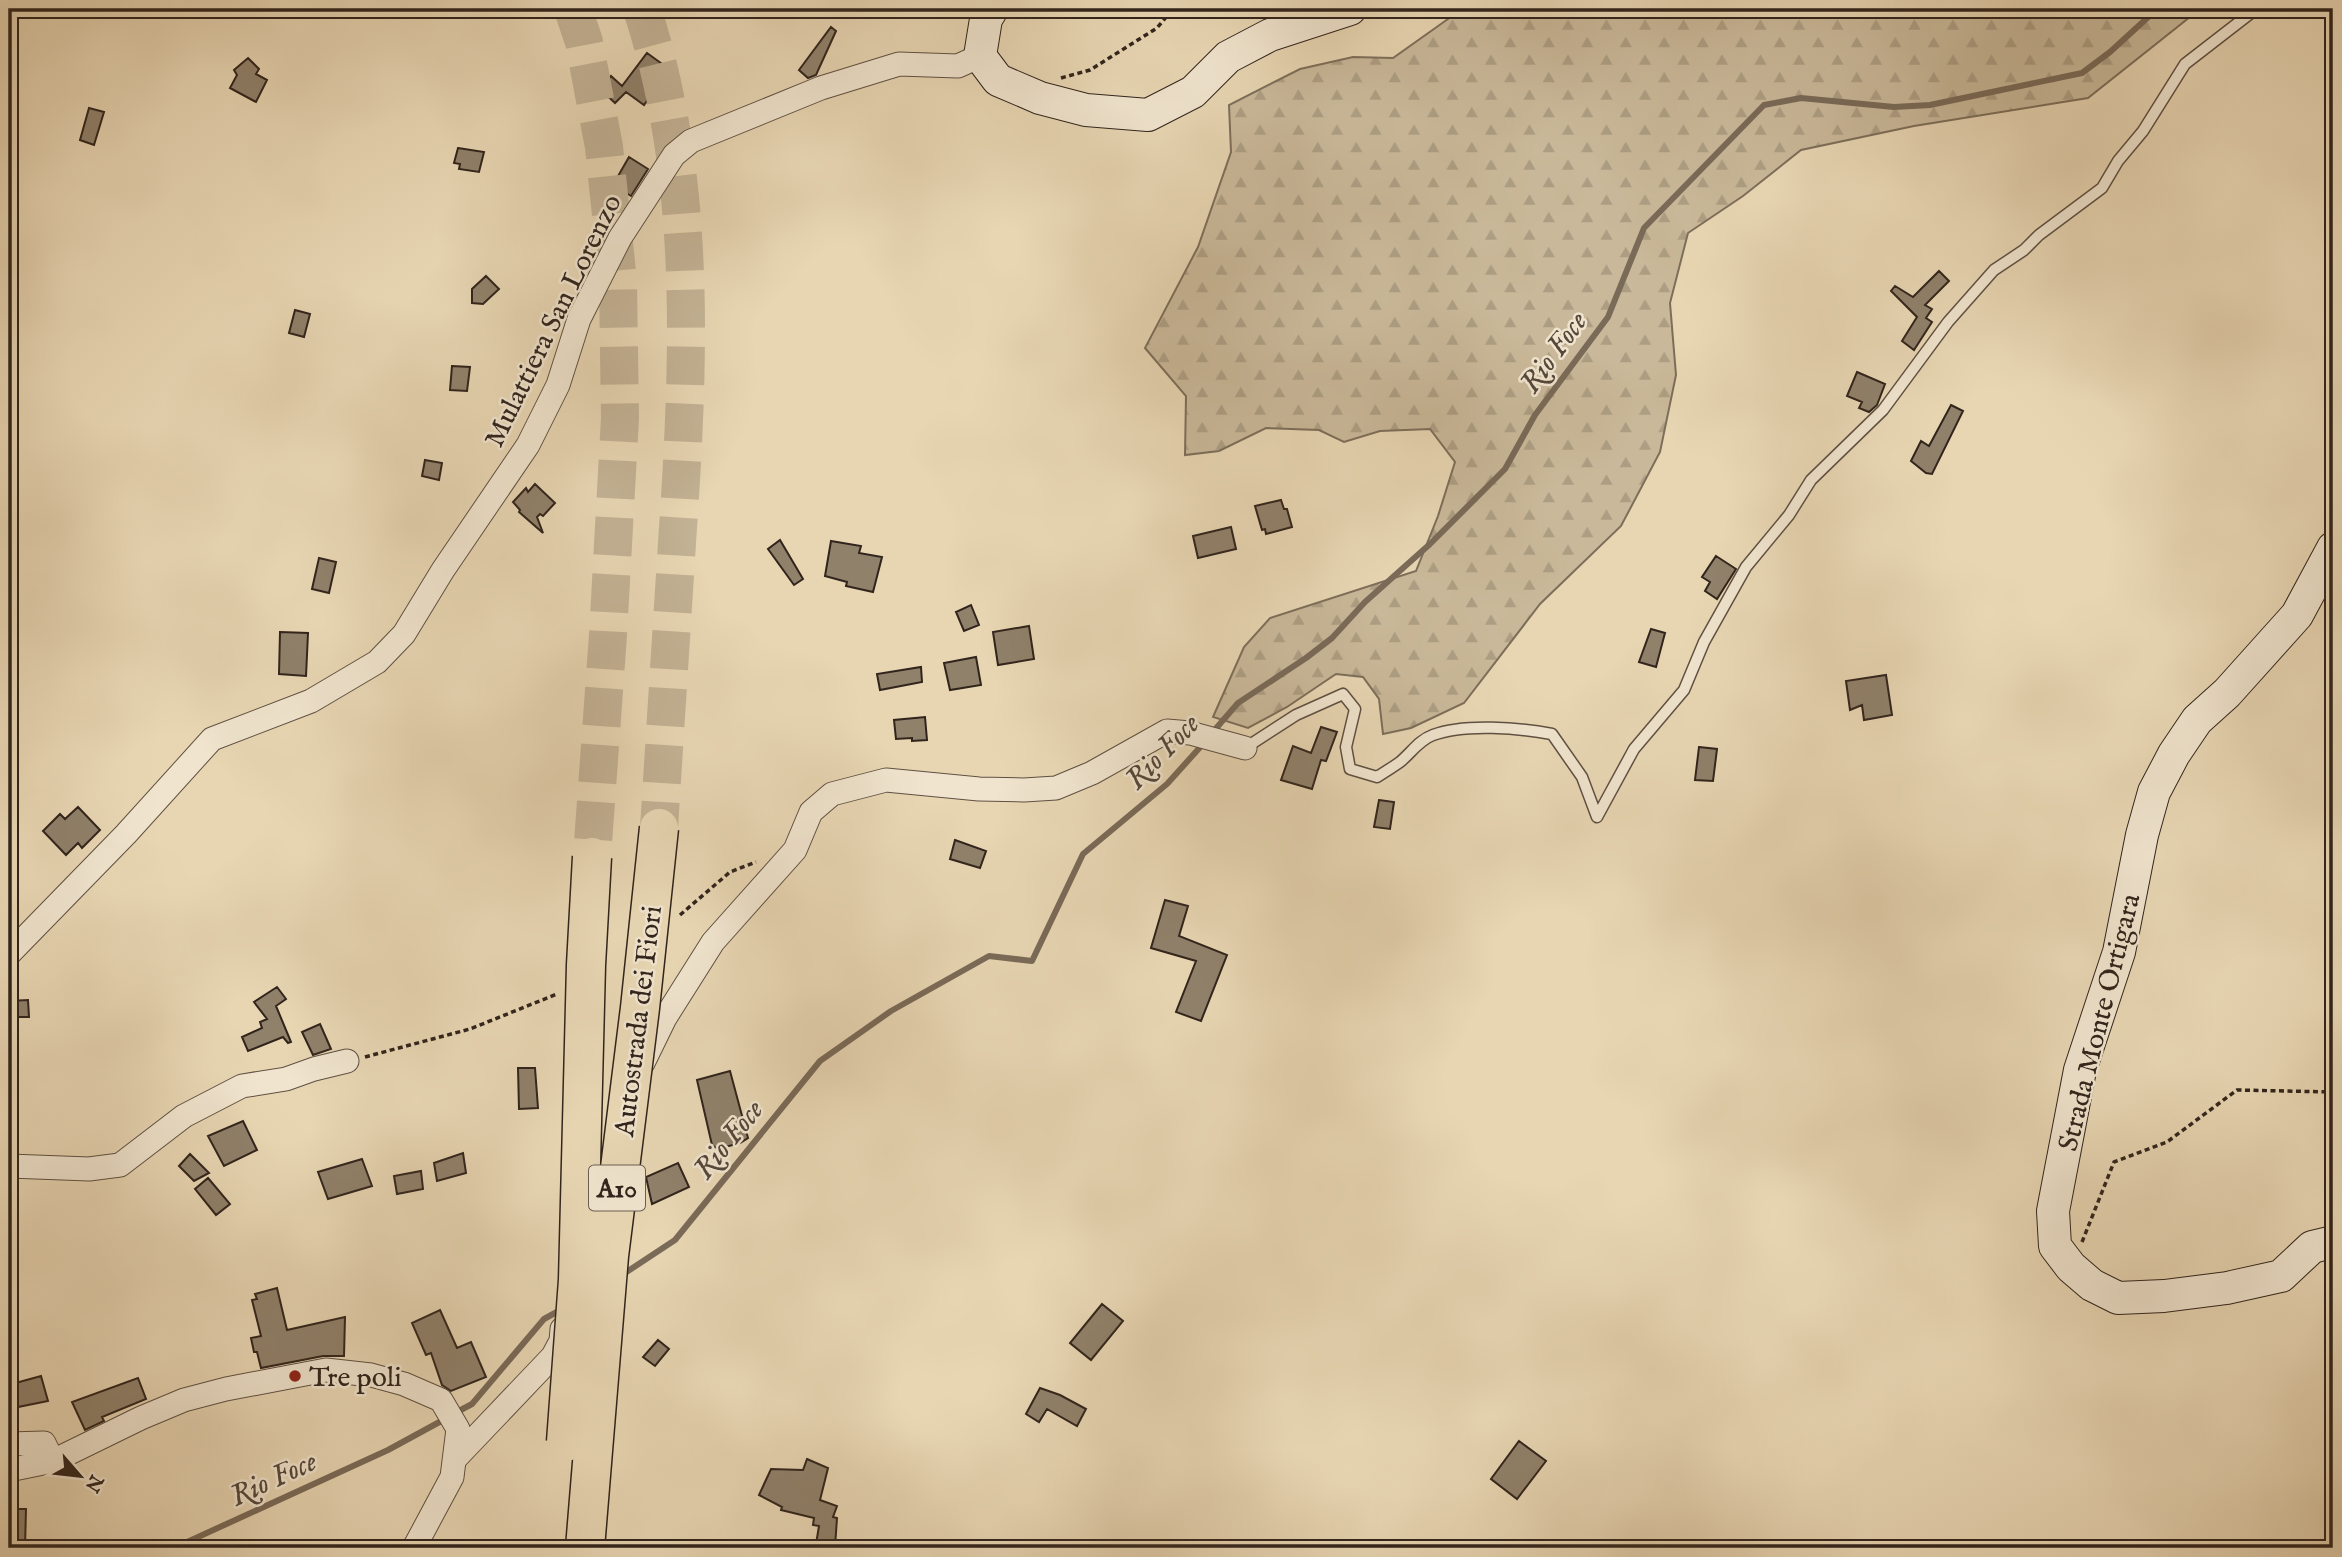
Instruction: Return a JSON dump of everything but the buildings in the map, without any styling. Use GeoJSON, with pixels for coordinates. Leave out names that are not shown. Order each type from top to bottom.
{"type":"FeatureCollection","features":[{"type":"Feature","properties":{"kind":"highway","name":"Autostrada dei Fiori"},"geometry":{"type":"LineString","coordinates":[[585,1548],[609,1256],[659,828]]}},
{"type":"Feature","properties":{"kind":"highway","name":"Autostrada dei Fiori"},"geometry":{"type":"LineString","coordinates":[[558,1548],[578,1280],[586,965],[592,857]]}},
{"type":"Feature","properties":{"kind":"main road"},"geometry":{"type":"LineString","coordinates":[[992,9],[986,19],[981,57],[998,80],[1040,98],[1086,110],[1147,115],[1193,92],[1228,57],[1270,36],[1350,9]]}},
{"type":"Feature","properties":{"kind":"main road","name":"Strada Monte Ortigara"},"geometry":{"type":"LineString","coordinates":[[2333,548],[2297,615],[2227,692],[2197,720],[2174,754],[2154,792],[2142,835],[2119,952],[2080,1070],[2053,1211],[2054,1246],[2071,1267],[2092,1285],[2118,1298],[2164,1296],[2227,1288],[2281,1276],[2312,1247],[2333,1242]]}},
{"type":"Feature","properties":{"kind":"street","name":"Mulattiera San Lorenzo"},"geometry":{"type":"LineString","coordinates":[[9,954],[125,834],[212,738],[311,701],[377,662],[404,634],[443,570],[528,445],[558,385],[579,319],[620,238],[674,155],[691,141],[821,88],[899,64],[958,66],[981,57]]}},
{"type":"Feature","properties":{"kind":"street"},"geometry":{"type":"LineString","coordinates":[[456,1460],[553,1356],[561,1341],[564,1247],[585,1181],[665,1018],[713,943],[795,850],[811,812],[832,794],[886,780],[979,789],[1056,788],[1092,773],[1167,731],[1190,733],[1245,748]]}},
{"type":"Feature","properties":{"kind":"street"},"geometry":{"type":"LineString","coordinates":[[9,1166],[89,1169],[120,1165],[184,1116],[242,1086],[286,1079],[314,1069],[347,1062]]}},
{"type":"Feature","properties":{"kind":"street"},"geometry":{"type":"LineString","coordinates":[[9,1470],[53,1461],[184,1400],[226,1389],[326,1370],[382,1378],[441,1400],[458,1429],[452,1477],[414,1548]]}},
{"type":"Feature","properties":{"kind":"street"},"geometry":{"type":"LineString","coordinates":[[9,1444],[44,1443],[53,1461]]}},
{"type":"Feature","properties":{"kind":"lane"},"geometry":{"type":"LineString","coordinates":[[1245,748],[1296,715],[1343,694],[1355,709],[1346,747],[1350,769],[1377,777],[1433,734],[1497,728],[1552,734],[1582,778],[1597,817],[1634,749],[1684,690],[1704,642],[1746,567],[1789,515],[1811,480],[1884,410],[1948,322],[1994,270],[2024,250],[2039,235],[2102,188],[2143,131],[2185,64],[2256,9]]}},
{"type":"Feature","properties":{"kind":"path"},"geometry":{"type":"LineString","coordinates":[[1055,79],[1090,70],[1157,28],[1173,9]]}},
{"type":"Feature","properties":{"kind":"path"},"geometry":{"type":"LineString","coordinates":[[2082,1243],[2114,1162],[2167,1142],[2237,1090],[2333,1091]]}},
{"type":"Feature","properties":{"kind":"green space"},"geometry":{"type":"Polygon","coordinates":[[[1456,9],[2200,9],[2088,98],[1914,126],[1801,150],[1743,196],[1688,233],[1670,303],[1676,375],[1660,452],[1621,526],[1540,604],[1464,703],[1411,728],[1383,734],[1379,699],[1363,677],[1336,674],[1287,707],[1248,728],[1213,717],[1244,647],[1270,618],[1416,571],[1438,516],[1455,462],[1430,429],[1380,431],[1344,442],[1319,430],[1266,428],[1219,451],[1185,455],[1186,396],[1145,348],[1198,247],[1231,152],[1229,105],[1300,69],[1353,57],[1393,58],[1455,14],[1456,9]]]}},
{"type":"Feature","properties":{"kind":"waterway","name":"Rio Foce"},"geometry":{"type":"LineString","coordinates":[[1212,733],[1238,703],[1332,638],[1365,602],[1430,544],[1505,469],[1535,415],[1608,317],[1644,228],[1764,105],[1801,98],[1894,107],[1930,105],[2082,73],[2110,52],[2157,9]]}},
{"type":"Feature","properties":{"kind":"waterway","name":"Rio Foce"},"geometry":{"type":"LineString","coordinates":[[622,1275],[675,1240],[820,1061],[891,1011],[989,956],[1032,961],[1083,854],[1167,784],[1203,744]]}},
{"type":"Feature","properties":{"kind":"waterway","name":"Rio Foce"},"geometry":{"type":"LineString","coordinates":[[455,1413],[472,1404],[544,1319],[564,1308]]}},
{"type":"Feature","properties":{"kind":"waterway","name":"Rio Foce"},"geometry":{"type":"LineString","coordinates":[[174,1548],[388,1450],[445,1419]]}},
{"type":"Feature","properties":{"kind":"tunnel"},"geometry":{"type":"LineString","coordinates":[[573,9],[584,42],[604,147],[618,282],[620,418],[592,857]]}},
{"type":"Feature","properties":{"kind":"tunnel"},"geometry":{"type":"LineString","coordinates":[[642,9],[660,74],[673,140],[685,274],[686,341],[681,476],[659,828]]}},
{"type":"Feature","properties":{"kind":"place","name":"Tre poli"},"geometry":{"type":"Point","coordinates":[295,1376]}}]}
